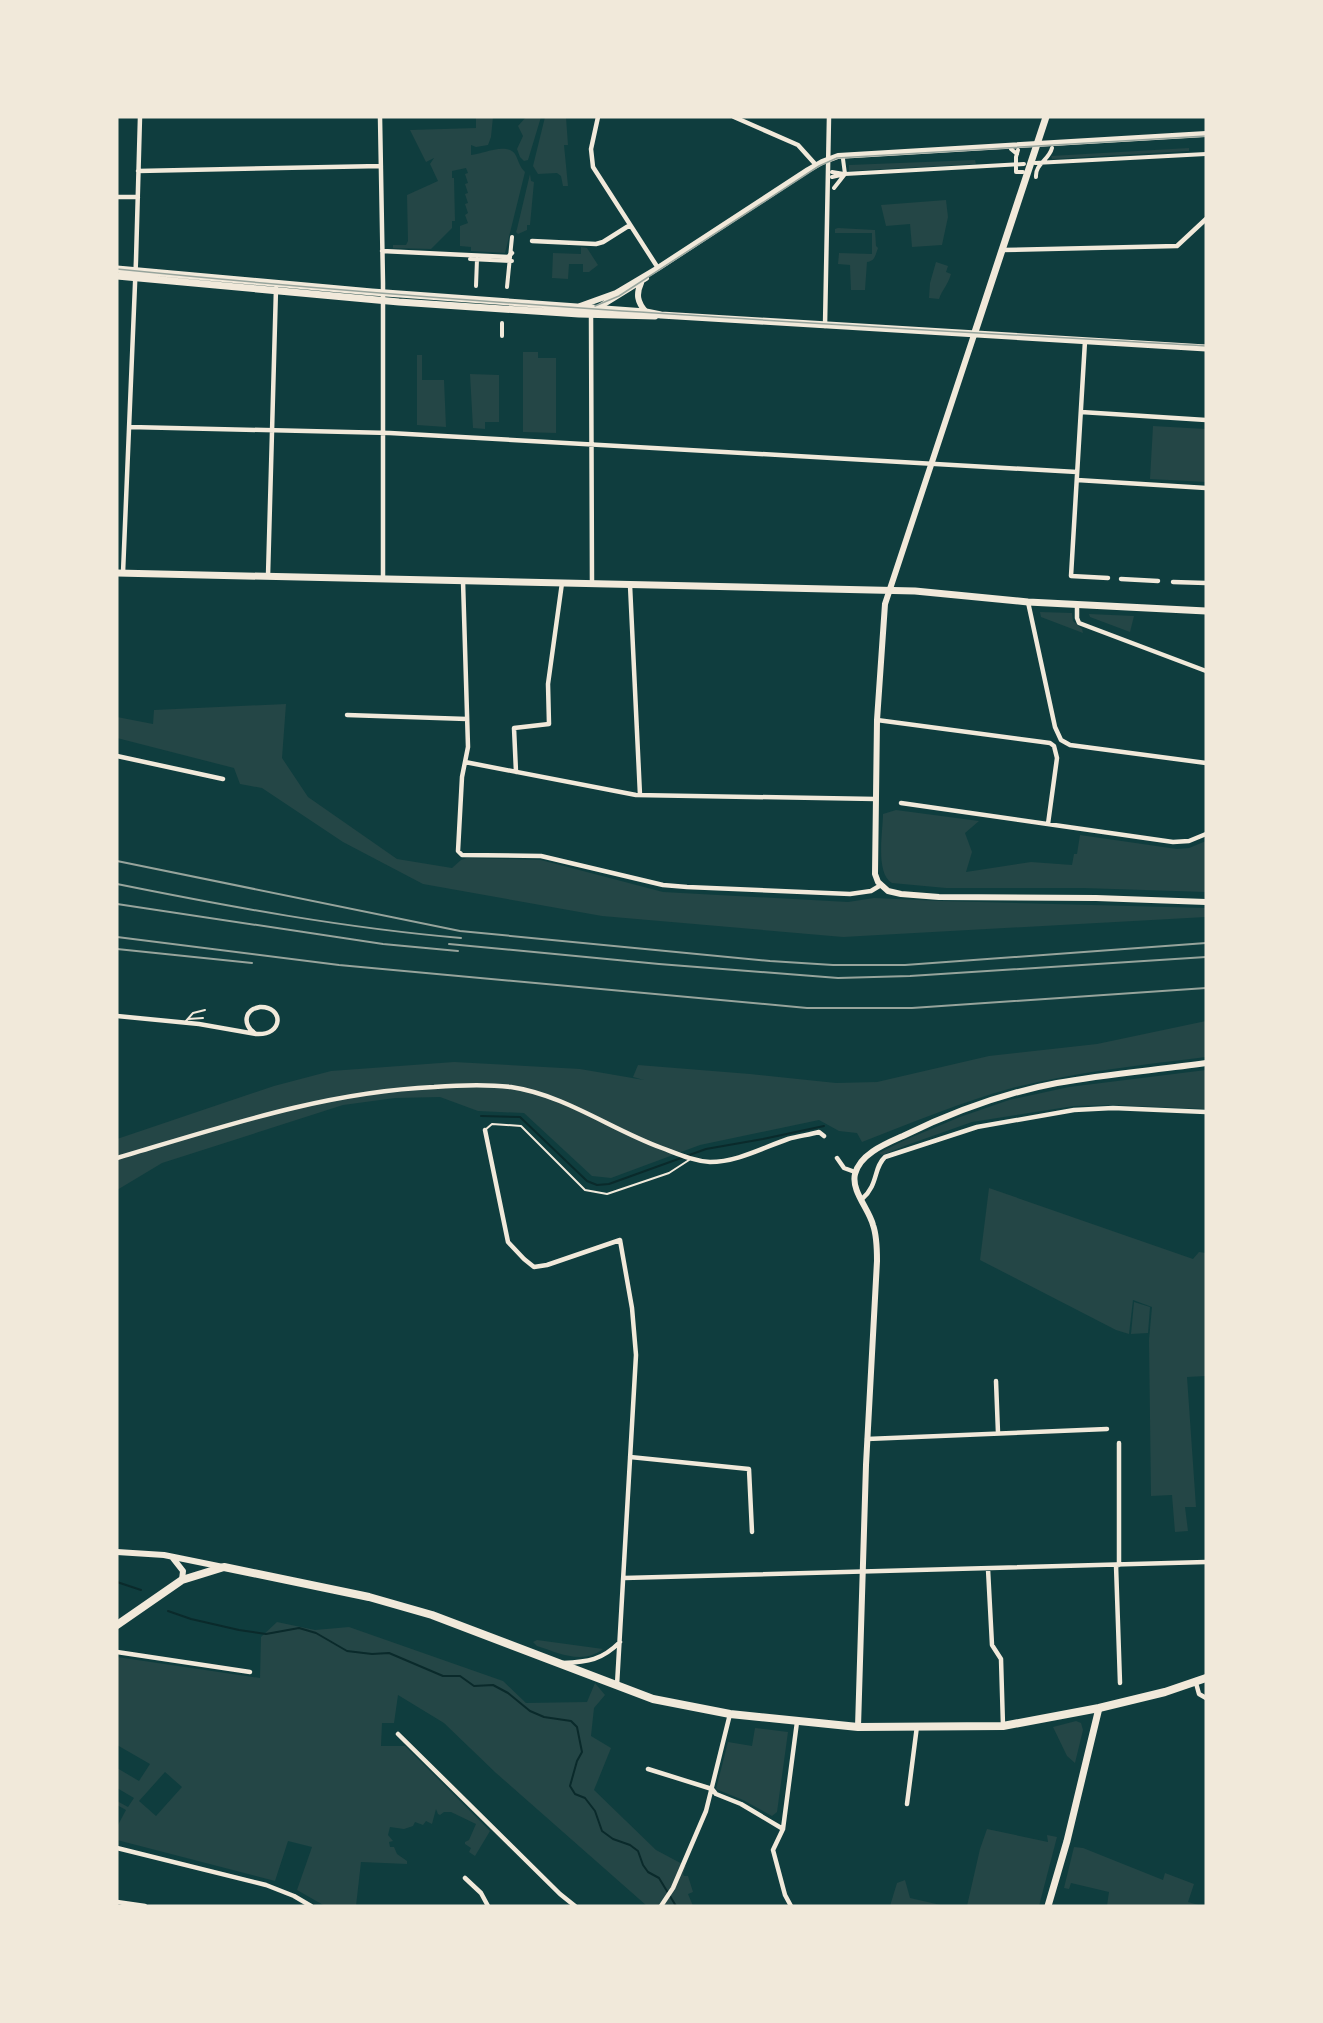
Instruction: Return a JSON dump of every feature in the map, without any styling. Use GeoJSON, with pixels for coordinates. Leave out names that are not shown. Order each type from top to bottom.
{"type":"FeatureCollection","features":[{"type":"Feature","properties":{"kind":"main road"},"geometry":{"type":"LineString","coordinates":[[974,335],[1046,117]]}},
{"type":"Feature","properties":{"kind":"main road"},"geometry":{"type":"LineString","coordinates":[[117,269],[136,274],[383,296],[580,310],[599,308],[660,315],[825,326],[1206,348]]}},
{"type":"Feature","properties":{"kind":"main road"},"geometry":{"type":"LineString","coordinates":[[117,276],[136,274]]}},
{"type":"Feature","properties":{"kind":"main road"},"geometry":{"type":"LineString","coordinates":[[580,310],[591,314],[645,317],[660,315]]}},
{"type":"Feature","properties":{"kind":"main road"},"geometry":{"type":"LineString","coordinates":[[120,573],[889,590],[1028,602],[1206,611]]}},
{"type":"Feature","properties":{"kind":"main road"},"geometry":{"type":"LineString","coordinates":[[117,1625],[182,1580],[224,1567],[369,1597],[441,1617],[653,1699],[730,1714],[858,1727],[1004,1726],[1099,1708],[1165,1692],[1206,1678]]}},
{"type":"Feature","properties":{"kind":"main road"},"geometry":{"type":"LineString","coordinates":[[1048,1906],[1067,1841],[1099,1708]]}},
{"type":"Feature","properties":{"kind":"street"},"geometry":{"type":"LineString","coordinates":[[120,573],[126,523],[140,117]]}},
{"type":"Feature","properties":{"kind":"street"},"geometry":{"type":"LineString","coordinates":[[380,117],[383,296],[383,579]]}},
{"type":"Feature","properties":{"kind":"street"},"geometry":{"type":"LineString","coordinates":[[598,117],[591,149],[591,163],[658,268]]}},
{"type":"Feature","properties":{"kind":"street"},"geometry":{"type":"LineString","coordinates":[[734,117],[798,145],[816,165]]}},
{"type":"Feature","properties":{"kind":"street"},"geometry":{"type":"LineString","coordinates":[[829,117],[828,159],[834,188],[844,174],[843,159]]}},
{"type":"Feature","properties":{"kind":"street"},"geometry":{"type":"LineString","coordinates":[[580,310],[616,293],[658,268],[828,159],[851,154],[1206,134]]}},
{"type":"Feature","properties":{"kind":"street"},"geometry":{"type":"LineString","coordinates":[[1036,177],[1034,171],[1050,155],[1053,148]]}},
{"type":"Feature","properties":{"kind":"street"},"geometry":{"type":"LineString","coordinates":[[1011,149],[1017,152],[1016,178]]}},
{"type":"Feature","properties":{"kind":"street"},"geometry":{"type":"LineString","coordinates":[[1035,163],[1206,154]]}},
{"type":"Feature","properties":{"kind":"street"},"geometry":{"type":"LineString","coordinates":[[831,174],[1024,164]]}},
{"type":"Feature","properties":{"kind":"street"},"geometry":{"type":"LineString","coordinates":[[138,171],[381,166]]}},
{"type":"Feature","properties":{"kind":"street"},"geometry":{"type":"LineString","coordinates":[[1016,172],[1023,172]]}},
{"type":"Feature","properties":{"kind":"street"},"geometry":{"type":"LineString","coordinates":[[825,326],[831,174]]}},
{"type":"Feature","properties":{"kind":"street"},"geometry":{"type":"LineString","coordinates":[[117,197],[138,197]]}},
{"type":"Feature","properties":{"kind":"street"},"geometry":{"type":"LineString","coordinates":[[1002,250],[1177,246],[1206,219]]}},
{"type":"Feature","properties":{"kind":"street"},"geometry":{"type":"LineString","coordinates":[[532,242],[596,244],[630,225]]}},
{"type":"Feature","properties":{"kind":"street"},"geometry":{"type":"LineString","coordinates":[[507,287],[512,237]]}},
{"type":"Feature","properties":{"kind":"street"},"geometry":{"type":"LineString","coordinates":[[382,251],[508,256],[512,253]]}},
{"type":"Feature","properties":{"kind":"street"},"geometry":{"type":"LineString","coordinates":[[470,259],[510,261]]}},
{"type":"Feature","properties":{"kind":"street"},"geometry":{"type":"LineString","coordinates":[[476,286],[477,259]]}},
{"type":"Feature","properties":{"kind":"street"},"geometry":{"type":"LineString","coordinates":[[592,584],[591,314],[641,282],[658,268]]}},
{"type":"Feature","properties":{"kind":"street"},"geometry":{"type":"LineString","coordinates":[[641,282],[638,288],[638,301],[646,312]]}},
{"type":"Feature","properties":{"kind":"street"},"geometry":{"type":"LineString","coordinates":[[268,576],[276,287]]}},
{"type":"Feature","properties":{"kind":"street"},"geometry":{"type":"LineString","coordinates":[[502,323],[502,336]]}},
{"type":"Feature","properties":{"kind":"street"},"geometry":{"type":"LineString","coordinates":[[974,335],[885,608],[877,720],[875,874],[881,885],[888,891],[939,897],[1096,898],[1206,902]]}},
{"type":"Feature","properties":{"kind":"street"},"geometry":{"type":"LineString","coordinates":[[1085,341],[1071,576],[1108,578]]}},
{"type":"Feature","properties":{"kind":"street"},"geometry":{"type":"LineString","coordinates":[[1081,412],[1206,420]]}},
{"type":"Feature","properties":{"kind":"street"},"geometry":{"type":"LineString","coordinates":[[130,427],[382,433],[1077,472]]}},
{"type":"Feature","properties":{"kind":"street"},"geometry":{"type":"LineString","coordinates":[[1077,480],[1206,488]]}},
{"type":"Feature","properties":{"kind":"street"},"geometry":{"type":"LineString","coordinates":[[117,526],[124,527]]}},
{"type":"Feature","properties":{"kind":"street"},"geometry":{"type":"LineString","coordinates":[[1121,579],[1158,581]]}},
{"type":"Feature","properties":{"kind":"street"},"geometry":{"type":"LineString","coordinates":[[462,581],[468,747],[459,785],[458,851],[462,855],[541,856],[663,885],[687,887],[850,894],[871,891],[881,885]]}},
{"type":"Feature","properties":{"kind":"street"},"geometry":{"type":"LineString","coordinates":[[1173,582],[1206,583]]}},
{"type":"Feature","properties":{"kind":"street"},"geometry":{"type":"LineString","coordinates":[[516,772],[514,728],[549,724],[548,684],[562,583]]}},
{"type":"Feature","properties":{"kind":"street"},"geometry":{"type":"LineString","coordinates":[[630,585],[640,795]]}},
{"type":"Feature","properties":{"kind":"street"},"geometry":{"type":"LineString","coordinates":[[1028,602],[1055,727],[1060,740],[1065,743],[1206,763]]}},
{"type":"Feature","properties":{"kind":"street"},"geometry":{"type":"LineString","coordinates":[[1077,604],[1079,623],[1206,671]]}},
{"type":"Feature","properties":{"kind":"street"},"geometry":{"type":"LineString","coordinates":[[347,715],[467,719]]}},
{"type":"Feature","properties":{"kind":"street"},"geometry":{"type":"LineString","coordinates":[[877,720],[1044,742],[1054,746],[1057,758],[1048,824]]}},
{"type":"Feature","properties":{"kind":"street"},"geometry":{"type":"LineString","coordinates":[[117,756],[223,779]]}},
{"type":"Feature","properties":{"kind":"street"},"geometry":{"type":"LineString","coordinates":[[465,762],[640,795],[876,799]]}},
{"type":"Feature","properties":{"kind":"street"},"geometry":{"type":"LineString","coordinates":[[901,803],[1182,842],[1206,834]]}},
{"type":"Feature","properties":{"kind":"street"},"geometry":{"type":"LineString","coordinates":[[117,1016],[185,1021],[256,1034],[267,1034],[274,1029],[277,1018],[272,1010],[266,1007],[255,1008],[249,1012],[248,1025],[256,1034]]}},
{"type":"Feature","properties":{"kind":"street"},"geometry":{"type":"LineString","coordinates":[[858,1727],[867,1438],[877,1251],[873,1224],[855,1184],[855,1172],[863,1160],[888,1143],[958,1111],[1000,1097],[1057,1083],[1206,1063]]}},
{"type":"Feature","properties":{"kind":"street"},"geometry":{"type":"LineString","coordinates":[[117,1158],[287,1108],[369,1092],[470,1085],[510,1087],[533,1092],[663,1149],[690,1159],[709,1162],[727,1161],[790,1139],[819,1132],[824,1136]]}},
{"type":"Feature","properties":{"kind":"street"},"geometry":{"type":"LineString","coordinates":[[862,1199],[874,1185],[879,1163],[885,1157],[977,1127],[1074,1110],[1113,1108],[1206,1112]]}},
{"type":"Feature","properties":{"kind":"street"},"geometry":{"type":"LineString","coordinates":[[485,1130],[508,1242],[524,1260],[534,1267],[547,1265],[620,1240],[632,1308],[636,1355],[617,1685]]}},
{"type":"Feature","properties":{"kind":"street"},"geometry":{"type":"LineString","coordinates":[[837,1158],[844,1168],[855,1172]]}},
{"type":"Feature","properties":{"kind":"street"},"geometry":{"type":"LineString","coordinates":[[996,1380],[998,1433]]}},
{"type":"Feature","properties":{"kind":"street"},"geometry":{"type":"LineString","coordinates":[[867,1438],[1107,1429]]}},
{"type":"Feature","properties":{"kind":"street"},"geometry":{"type":"LineString","coordinates":[[1119,1443],[1117,1565],[1120,1683]]}},
{"type":"Feature","properties":{"kind":"street"},"geometry":{"type":"LineString","coordinates":[[630,1457],[749,1469],[752,1532]]}},
{"type":"Feature","properties":{"kind":"street"},"geometry":{"type":"LineString","coordinates":[[117,1552],[172,1557],[224,1567]]}},
{"type":"Feature","properties":{"kind":"street"},"geometry":{"type":"LineString","coordinates":[[172,1557],[183,1571],[182,1580]]}},
{"type":"Feature","properties":{"kind":"street"},"geometry":{"type":"LineString","coordinates":[[624,1578],[1206,1562]]}},
{"type":"Feature","properties":{"kind":"street"},"geometry":{"type":"LineString","coordinates":[[988,1569],[993,1645],[1001,1659],[1004,1726]]}},
{"type":"Feature","properties":{"kind":"street"},"geometry":{"type":"LineString","coordinates":[[563,1663],[578,1663],[604,1656],[620,1642]]}},
{"type":"Feature","properties":{"kind":"street"},"geometry":{"type":"LineString","coordinates":[[117,1652],[250,1672]]}},
{"type":"Feature","properties":{"kind":"street"},"geometry":{"type":"LineString","coordinates":[[1196,1683],[1199,1694],[1206,1698]]}},
{"type":"Feature","properties":{"kind":"street"},"geometry":{"type":"LineString","coordinates":[[661,1906],[671,1892],[706,1810],[730,1714]]}},
{"type":"Feature","properties":{"kind":"street"},"geometry":{"type":"LineString","coordinates":[[791,1906],[785,1895],[773,1850],[783,1829],[796,1722]]}},
{"type":"Feature","properties":{"kind":"street"},"geometry":{"type":"LineString","coordinates":[[907,1804],[917,1726]]}},
{"type":"Feature","properties":{"kind":"street"},"geometry":{"type":"LineString","coordinates":[[398,1734],[560,1894],[575,1906]]}},
{"type":"Feature","properties":{"kind":"street"},"geometry":{"type":"LineString","coordinates":[[648,1769],[712,1790],[783,1829]]}},
{"type":"Feature","properties":{"kind":"street"},"geometry":{"type":"LineString","coordinates":[[117,1848],[266,1885],[294,1896],[311,1906]]}},
{"type":"Feature","properties":{"kind":"street"},"geometry":{"type":"LineString","coordinates":[[465,1878],[481,1893],[488,1906]]}},
{"type":"Feature","properties":{"kind":"street"},"geometry":{"type":"LineString","coordinates":[[117,1902],[145,1906]]}},
{"type":"Feature","properties":{"kind":"lane"},"geometry":{"type":"LineString","coordinates":[[185,1021],[193,1013],[205,1010]]}},
{"type":"Feature","properties":{"kind":"lane"},"geometry":{"type":"LineString","coordinates":[[185,1021],[203,1018]]}},
{"type":"Feature","properties":{"kind":"lane"},"geometry":{"type":"LineString","coordinates":[[485,1130],[492,1124],[521,1125],[585,1190],[607,1194],[669,1173],[690,1159]]}},
{"type":"Feature","properties":{"kind":"shaded area"},"geometry":{"type":"Polygon","coordinates":[[[476,117],[493,117],[491,137],[488,145],[476,147],[471,145],[471,155],[506,149],[515,154],[525,172],[505,253],[471,251],[471,247],[460,246],[460,226],[468,223],[465,215],[468,213],[465,204],[468,203],[465,194],[468,193],[465,184],[468,183],[466,168],[452,171],[455,221],[452,221],[452,228],[431,249],[393,248],[393,245],[406,245],[408,241],[407,195],[438,181],[430,164],[434,158],[426,162],[410,130],[476,128],[476,117]]]}},
{"type":"Feature","properties":{"kind":"shaded area"},"geometry":{"type":"Polygon","coordinates":[[[526,117],[541,117],[528,160],[524,161],[517,149],[523,136],[518,126],[526,117]]]}},
{"type":"Feature","properties":{"kind":"shaded area"},"geometry":{"type":"Polygon","coordinates":[[[545,117],[566,117],[568,145],[564,145],[568,186],[563,186],[561,176],[557,173],[538,174],[533,166],[545,117]]]}},
{"type":"Feature","properties":{"kind":"shaded area"},"geometry":{"type":"Polygon","coordinates":[[[1189,148],[1189,151],[1052,159],[1051,156],[1189,148]]]}},
{"type":"Feature","properties":{"kind":"shaded area"},"geometry":{"type":"Polygon","coordinates":[[[975,160],[976,164],[849,171],[849,165],[975,160]]]}},
{"type":"Feature","properties":{"kind":"shaded area"},"geometry":{"type":"Polygon","coordinates":[[[530,174],[531,181],[534,182],[530,225],[527,225],[527,230],[518,234],[516,232],[530,174]]]}},
{"type":"Feature","properties":{"kind":"shaded area"},"geometry":{"type":"Polygon","coordinates":[[[946,200],[948,217],[942,245],[912,247],[910,224],[886,226],[881,205],[946,200]]]}},
{"type":"Feature","properties":{"kind":"shaded area"},"geometry":{"type":"Polygon","coordinates":[[[835,229],[875,230],[878,248],[873,259],[867,262],[865,290],[851,290],[850,265],[838,264],[839,253],[872,254],[872,233],[835,233],[835,229]]]}},
{"type":"Feature","properties":{"kind":"shaded area"},"geometry":{"type":"Polygon","coordinates":[[[581,247],[587,248],[598,265],[589,272],[583,272],[583,264],[569,264],[568,279],[552,278],[553,253],[581,254],[581,247]]]}},
{"type":"Feature","properties":{"kind":"shaded area"},"geometry":{"type":"Polygon","coordinates":[[[936,262],[948,266],[946,272],[951,274],[939,299],[929,298],[930,283],[936,262]]]}},
{"type":"Feature","properties":{"kind":"shaded area"},"geometry":{"type":"Polygon","coordinates":[[[523,352],[538,352],[538,358],[556,358],[556,433],[523,432],[523,352]]]}},
{"type":"Feature","properties":{"kind":"shaded area"},"geometry":{"type":"Polygon","coordinates":[[[417,355],[422,355],[422,380],[444,380],[446,427],[417,425],[417,355]]]}},
{"type":"Feature","properties":{"kind":"shaded area"},"geometry":{"type":"Polygon","coordinates":[[[470,374],[499,375],[499,422],[485,422],[485,429],[473,428],[470,374]]]}},
{"type":"Feature","properties":{"kind":"shaded area"},"geometry":{"type":"Polygon","coordinates":[[[1153,426],[1206,429],[1206,482],[1150,479],[1153,426]]]}},
{"type":"Feature","properties":{"kind":"shaded area"},"geometry":{"type":"Polygon","coordinates":[[[1040,612],[1072,613],[1073,621],[1083,633],[1041,617],[1040,612]]]}},
{"type":"Feature","properties":{"kind":"shaded area"},"geometry":{"type":"Polygon","coordinates":[[[1089,614],[1134,616],[1130,632],[1090,617],[1089,614]]]}},
{"type":"Feature","properties":{"kind":"shaded area"},"geometry":{"type":"Polygon","coordinates":[[[286,704],[282,758],[308,797],[397,859],[452,868],[467,858],[541,860],[663,892],[848,902],[874,898],[1206,908],[1206,917],[843,937],[602,916],[423,884],[343,842],[262,788],[240,784],[234,768],[117,738],[117,717],[153,724],[154,710],[286,704]]]}},
{"type":"Feature","properties":{"kind":"shaded area"},"geometry":{"type":"Polygon","coordinates":[[[896,810],[979,821],[965,833],[972,852],[966,872],[1031,862],[1072,865],[1074,854],[1077,854],[1080,835],[1177,849],[1189,848],[1206,841],[1206,892],[1083,888],[946,888],[892,883],[883,871],[881,841],[883,814],[896,810]]]}},
{"type":"Feature","properties":{"kind":"shaded area"},"geometry":{"type":"Polygon","coordinates":[[[1206,1021],[1206,1057],[1084,1073],[1036,1082],[955,1106],[862,1142],[857,1133],[839,1131],[819,1120],[700,1145],[611,1178],[592,1176],[524,1113],[478,1111],[440,1097],[395,1098],[343,1105],[162,1163],[117,1190],[117,1139],[274,1086],[331,1071],[454,1062],[580,1069],[644,1080],[633,1077],[638,1065],[836,1083],[877,1082],[989,1056],[1097,1044],[1206,1021]]]}},
{"type":"Feature","properties":{"kind":"shaded area"},"geometry":{"type":"Polygon","coordinates":[[[1206,1070],[1206,1109],[1113,1105],[1074,1106],[972,1122],[882,1155],[879,1153],[960,1117],[1009,1100],[1069,1087],[1206,1070]]]}},
{"type":"Feature","properties":{"kind":"shaded area"},"geometry":{"type":"Polygon","coordinates":[[[989,1188],[1193,1259],[1199,1252],[1206,1253],[1206,1376],[1187,1377],[1196,1507],[1185,1507],[1188,1531],[1175,1532],[1172,1495],[1151,1496],[1149,1340],[1152,1307],[1133,1300],[1129,1334],[1116,1330],[980,1260],[989,1188]]]}},
{"type":"Feature","properties":{"kind":"shaded area"},"geometry":{"type":"Polygon","coordinates":[[[1134,1302],[1150,1307],[1148,1333],[1131,1334],[1134,1302]]]}},
{"type":"Feature","properties":{"kind":"shaded area"},"geometry":{"type":"Polygon","coordinates":[[[277,1622],[315,1630],[349,1627],[503,1681],[526,1703],[587,1702],[595,1683],[605,1695],[594,1708],[591,1736],[611,1748],[594,1790],[656,1850],[686,1866],[683,1874],[688,1876],[693,1892],[688,1894],[693,1906],[647,1906],[496,1773],[444,1723],[398,1695],[394,1723],[382,1723],[381,1746],[405,1746],[490,1831],[475,1856],[469,1852],[471,1848],[465,1842],[469,1840],[476,1824],[451,1812],[444,1812],[440,1815],[436,1809],[432,1824],[426,1821],[423,1825],[415,1822],[413,1826],[404,1829],[390,1827],[388,1835],[393,1841],[389,1842],[390,1847],[394,1847],[397,1854],[407,1861],[407,1864],[361,1862],[356,1906],[325,1906],[297,1890],[312,1847],[288,1841],[275,1881],[117,1840],[118,1825],[126,1810],[117,1805],[117,1801],[128,1807],[134,1798],[117,1788],[117,1768],[139,1781],[150,1764],[117,1745],[117,1657],[260,1678],[261,1637],[277,1622]],[[165,1772],[139,1801],[156,1816],[182,1787],[165,1772]]]}},
{"type":"Feature","properties":{"kind":"shaded area"},"geometry":{"type":"Polygon","coordinates":[[[537,1640],[603,1649],[587,1656],[570,1656],[537,1646],[533,1642],[537,1640]]]}},
{"type":"Feature","properties":{"kind":"shaded area"},"geometry":{"type":"Polygon","coordinates":[[[1076,1721],[1081,1723],[1083,1730],[1075,1763],[1067,1756],[1053,1727],[1076,1721]]]}},
{"type":"Feature","properties":{"kind":"shaded area"},"geometry":{"type":"Polygon","coordinates":[[[755,1728],[788,1732],[777,1812],[772,1816],[743,1800],[716,1789],[728,1742],[752,1746],[755,1728]]]}},
{"type":"Feature","properties":{"kind":"shaded area"},"geometry":{"type":"Polygon","coordinates":[[[987,1829],[1048,1842],[1047,1835],[1057,1837],[1039,1906],[967,1906],[987,1829]]]}},
{"type":"Feature","properties":{"kind":"shaded area"},"geometry":{"type":"Polygon","coordinates":[[[1074,1847],[1083,1848],[1163,1880],[1165,1873],[1194,1884],[1188,1902],[1202,1906],[1107,1906],[1109,1892],[1071,1883],[1069,1889],[1064,1888],[1074,1847]]]}},
{"type":"Feature","properties":{"kind":"shaded area"},"geometry":{"type":"Polygon","coordinates":[[[905,1880],[910,1898],[945,1906],[890,1906],[897,1883],[905,1880]]]}},
{"type":"Feature","properties":{"kind":"waterway"},"geometry":{"type":"LineString","coordinates":[[481,1116],[520,1117],[587,1181],[597,1185],[609,1184],[706,1149],[824,1126]]}},
{"type":"Feature","properties":{"kind":"waterway"},"geometry":{"type":"LineString","coordinates":[[117,1582],[141,1590]]}},
{"type":"Feature","properties":{"kind":"waterway"},"geometry":{"type":"LineString","coordinates":[[168,1611],[191,1619],[266,1634],[299,1628],[316,1633],[347,1651],[372,1654],[389,1653],[443,1676],[460,1676],[474,1686],[493,1685],[508,1693],[530,1711],[544,1717],[571,1721],[577,1727],[582,1752],[570,1786],[575,1794],[585,1798],[595,1811],[602,1831],[638,1851],[643,1865],[648,1872],[659,1878],[676,1906]]}},
{"type":"Feature","properties":{"kind":"tram line"},"geometry":{"type":"LineString","coordinates":[[595,306],[619,296],[819,166],[837,158],[1206,136]]}},
{"type":"Feature","properties":{"kind":"tram line"},"geometry":{"type":"LineString","coordinates":[[117,269],[525,304],[1206,346]]}},
{"type":"Feature","properties":{"kind":"railway"},"geometry":{"type":"LineString","coordinates":[[117,861],[460,931],[770,961],[833,965],[905,965],[1206,943]]}},
{"type":"Feature","properties":{"kind":"railway"},"geometry":{"type":"LineString","coordinates":[[117,884],[288,916],[374,929],[461,938]]}},
{"type":"Feature","properties":{"kind":"railway"},"geometry":{"type":"LineString","coordinates":[[117,904],[383,944],[458,951]]}},
{"type":"Feature","properties":{"kind":"railway"},"geometry":{"type":"LineString","coordinates":[[117,937],[339,965],[807,1008],[912,1008],[1206,988]]}},
{"type":"Feature","properties":{"kind":"railway"},"geometry":{"type":"LineString","coordinates":[[449,944],[838,978],[910,976],[1206,957]]}},
{"type":"Feature","properties":{"kind":"railway"},"geometry":{"type":"LineString","coordinates":[[117,949],[252,963]]}}]}
